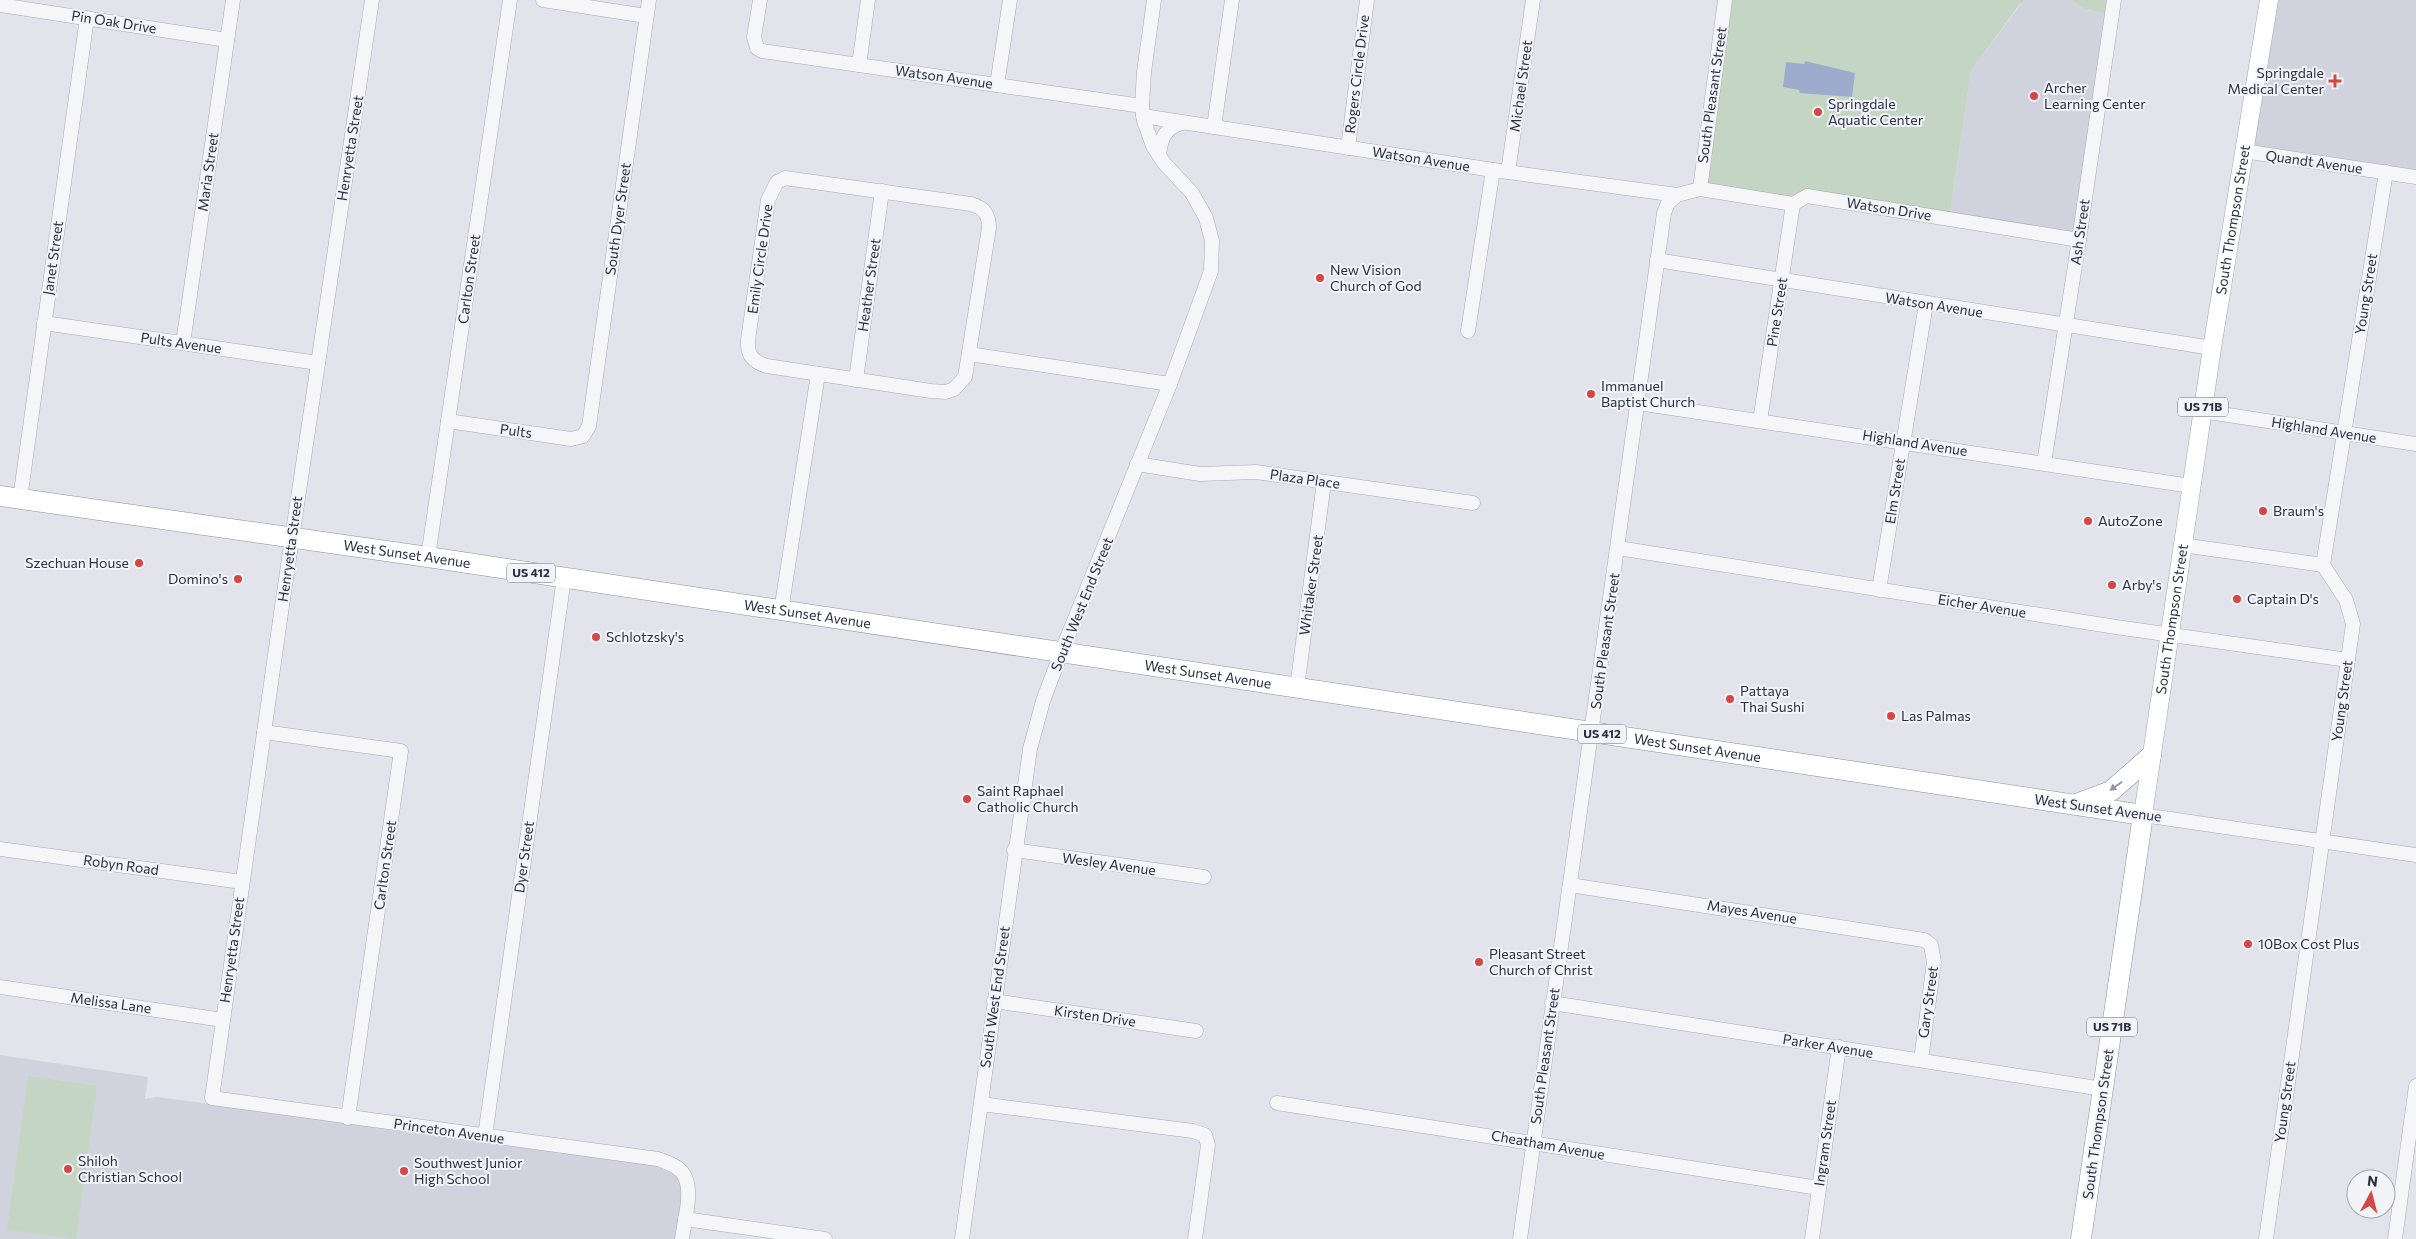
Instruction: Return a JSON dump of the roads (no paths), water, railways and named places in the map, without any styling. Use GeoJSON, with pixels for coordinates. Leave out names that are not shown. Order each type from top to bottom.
{"type":"FeatureCollection","features":[{"type":"Feature","properties":{"kind":"highway","name":"West Sunset Avenue"},"geometry":{"type":"LineString","coordinates":[[0,496],[428,557],[2142,815]]}},
{"type":"Feature","properties":{"kind":"highway"},"geometry":{"type":"LineString","coordinates":[[2074,804],[2093,799],[2111,791],[2151,756]]}},
{"type":"Feature","properties":{"kind":"highway","name":"South Thompson Street"},"geometry":{"type":"LineString","coordinates":[[2082,1239],[2142,815]]}},
{"type":"Feature","properties":{"kind":"main road","name":"South Thompson Street"},"geometry":{"type":"LineString","coordinates":[[2142,815],[2202,411],[2269,0]]}},
{"type":"Feature","properties":{"kind":"street","name":"Maria Street"},"geometry":{"type":"LineString","coordinates":[[184,343],[233,0]]}},
{"type":"Feature","properties":{"kind":"street","name":"Henryetta Street"},"geometry":{"type":"LineString","coordinates":[[212,1098],[292,538],[372,0]]}},
{"type":"Feature","properties":{"kind":"street","name":"Carlton Street"},"geometry":{"type":"LineString","coordinates":[[428,557],[510,0]]}},
{"type":"Feature","properties":{"kind":"street"},"geometry":{"type":"LineString","coordinates":[[543,0],[646,16]]}},
{"type":"Feature","properties":{"kind":"street","name":"South Dyer Street"},"geometry":{"type":"LineString","coordinates":[[583,436],[589,426],[649,0]]}},
{"type":"Feature","properties":{"kind":"street","name":"Watson Avenue"},"geometry":{"type":"LineString","coordinates":[[760,0],[754,37],[757,48],[769,53],[997,85],[1143,111],[1184,122],[1493,170],[1676,195],[1700,189]]}},
{"type":"Feature","properties":{"kind":"street"},"geometry":{"type":"LineString","coordinates":[[859,65],[868,0]]}},
{"type":"Feature","properties":{"kind":"street"},"geometry":{"type":"LineString","coordinates":[[997,85],[1010,0]]}},
{"type":"Feature","properties":{"kind":"street","name":"South West End Street"},"geometry":{"type":"LineString","coordinates":[[962,1239],[1014,850],[1030,749],[1061,653],[1170,384],[1207,288],[1211,271],[1212,241],[1199,204],[1159,156],[1148,135],[1143,111],[1154,0]]}},
{"type":"Feature","properties":{"kind":"street"},"geometry":{"type":"LineString","coordinates":[[1214,127],[1232,0]]}},
{"type":"Feature","properties":{"kind":"street","name":"Rogers Circle Drive"},"geometry":{"type":"LineString","coordinates":[[1348,148],[1367,0]]}},
{"type":"Feature","properties":{"kind":"street","name":"Michael Street"},"geometry":{"type":"LineString","coordinates":[[1508,172],[1533,0]]}},
{"type":"Feature","properties":{"kind":"street","name":"South Pleasant Street"},"geometry":{"type":"LineString","coordinates":[[1700,189],[1725,0]]}},
{"type":"Feature","properties":{"kind":"street","name":"Ash Street"},"geometry":{"type":"LineString","coordinates":[[2044,463],[2080,240],[2114,0]]}},
{"type":"Feature","properties":{"kind":"street","name":"Pin Oak Drive"},"geometry":{"type":"LineString","coordinates":[[0,5],[227,40]]}},
{"type":"Feature","properties":{"kind":"street","name":"Janet Street"},"geometry":{"type":"LineString","coordinates":[[20,499],[87,18]]}},
{"type":"Feature","properties":{"kind":"street"},"geometry":{"type":"LineString","coordinates":[[1159,156],[1162,140],[1167,129],[1184,122]]}},
{"type":"Feature","properties":{"kind":"street","name":"Quandt Avenue"},"geometry":{"type":"LineString","coordinates":[[2243,151],[2416,177]]}},
{"type":"Feature","properties":{"kind":"street"},"geometry":{"type":"LineString","coordinates":[[1468,331],[1493,170]]}},
{"type":"Feature","properties":{"kind":"street","name":"Young Street"},"geometry":{"type":"LineString","coordinates":[[2266,1239],[2353,624],[2346,600],[2323,565],[2386,172]]}},
{"type":"Feature","properties":{"kind":"street","name":"Emily Circle Drive"},"geometry":{"type":"LineString","coordinates":[[785,178],[882,191],[971,204],[979,206],[986,213],[989,228],[969,354],[962,383],[946,392],[758,364],[752,358],[748,349],[772,189],[776,182],[785,178]]}},
{"type":"Feature","properties":{"kind":"street","name":"Watson Drive"},"geometry":{"type":"LineString","coordinates":[[1700,189],[1793,204],[1807,196],[2080,240]]}},
{"type":"Feature","properties":{"kind":"street","name":"Heather Street"},"geometry":{"type":"LineString","coordinates":[[856,380],[882,191]]}},
{"type":"Feature","properties":{"kind":"street","name":"South Pleasant Street"},"geometry":{"type":"LineString","coordinates":[[1520,1239],[1664,213],[1668,203],[1676,195]]}},
{"type":"Feature","properties":{"kind":"street","name":"Pine Street"},"geometry":{"type":"LineString","coordinates":[[1760,420],[1793,204]]}},
{"type":"Feature","properties":{"kind":"street","name":"Watson Avenue"},"geometry":{"type":"LineString","coordinates":[[1657,260],[2212,348]]}},
{"type":"Feature","properties":{"kind":"street","name":"Elm Street"},"geometry":{"type":"LineString","coordinates":[[1879,590],[1926,304]]}},
{"type":"Feature","properties":{"kind":"street","name":"Pults Avenue"},"geometry":{"type":"LineString","coordinates":[[44,324],[318,363]]}},
{"type":"Feature","properties":{"kind":"street"},"geometry":{"type":"LineString","coordinates":[[969,354],[1170,384]]}},
{"type":"Feature","properties":{"kind":"street"},"geometry":{"type":"LineString","coordinates":[[781,611],[818,374]]}},
{"type":"Feature","properties":{"kind":"street","name":"Highland Avenue"},"geometry":{"type":"LineString","coordinates":[[1638,403],[2191,486]]}},
{"type":"Feature","properties":{"kind":"street","name":"Highland Avenue"},"geometry":{"type":"LineString","coordinates":[[2202,411],[2416,444]]}},
{"type":"Feature","properties":{"kind":"street","name":"Pults"},"geometry":{"type":"LineString","coordinates":[[448,421],[571,439],[583,436]]}},
{"type":"Feature","properties":{"kind":"street","name":"Plaza Place"},"geometry":{"type":"LineString","coordinates":[[1138,464],[1200,474],[1256,472],[1473,503]]}},
{"type":"Feature","properties":{"kind":"street","name":"Whitaker Street"},"geometry":{"type":"LineString","coordinates":[[1297,688],[1324,482]]}},
{"type":"Feature","properties":{"kind":"street"},"geometry":{"type":"LineString","coordinates":[[2182,545],[2323,565]]}},
{"type":"Feature","properties":{"kind":"street","name":"Eicher Avenue"},"geometry":{"type":"LineString","coordinates":[[1618,548],[2169,635],[2348,660]]}},
{"type":"Feature","properties":{"kind":"street","name":"Dyer Street"},"geometry":{"type":"LineString","coordinates":[[485,1136],[564,578]]}},
{"type":"Feature","properties":{"kind":"street","name":"Carlton Street"},"geometry":{"type":"LineString","coordinates":[[264,732],[401,750],[348,1118]]}},
{"type":"Feature","properties":{"kind":"street","name":"West Sunset Avenue"},"geometry":{"type":"LineString","coordinates":[[2142,815],[2416,855]]}},
{"type":"Feature","properties":{"kind":"street","name":"Robyn Road"},"geometry":{"type":"LineString","coordinates":[[0,849],[242,882]]}},
{"type":"Feature","properties":{"kind":"street","name":"Wesley Avenue"},"geometry":{"type":"LineString","coordinates":[[1014,850],[1204,877]]}},
{"type":"Feature","properties":{"kind":"street","name":"Mayes Avenue"},"geometry":{"type":"LineString","coordinates":[[1570,885],[1916,937],[1931,945]]}},
{"type":"Feature","properties":{"kind":"street","name":"Gary Street"},"geometry":{"type":"LineString","coordinates":[[1920,1060],[1934,962],[1931,945]]}},
{"type":"Feature","properties":{"kind":"street","name":"Melissa Lane"},"geometry":{"type":"LineString","coordinates":[[0,987],[223,1020]]}},
{"type":"Feature","properties":{"kind":"street","name":"Kirsten Drive"},"geometry":{"type":"LineString","coordinates":[[994,1001],[1196,1031]]}},
{"type":"Feature","properties":{"kind":"street","name":"Parker Avenue"},"geometry":{"type":"LineString","coordinates":[[1552,1003],[2103,1089]]}},
{"type":"Feature","properties":{"kind":"street","name":"Ingram Street"},"geometry":{"type":"LineString","coordinates":[[1812,1239],[1839,1048]]}},
{"type":"Feature","properties":{"kind":"street"},"geometry":{"type":"LineString","coordinates":[[2395,1239],[2416,1086]]}},
{"type":"Feature","properties":{"kind":"street","name":"Princeton Avenue"},"geometry":{"type":"LineString","coordinates":[[212,1098],[658,1159],[672,1164],[683,1172],[687,1182],[688,1194],[685,1219]]}},
{"type":"Feature","properties":{"kind":"street","name":"Cheatham Avenue"},"geometry":{"type":"LineString","coordinates":[[1277,1103],[1818,1188]]}},
{"type":"Feature","properties":{"kind":"street"},"geometry":{"type":"LineString","coordinates":[[981,1104],[1193,1131],[1205,1136],[1208,1145],[1195,1239]]}},
{"type":"Feature","properties":{"kind":"street"},"geometry":{"type":"LineString","coordinates":[[682,1239],[685,1219],[821,1239]]}},
{"type":"Feature","properties":{"kind":"water"},"geometry":{"type":"Polygon","coordinates":[[[1805,61],[1855,73],[1852,97],[1800,93],[1799,90],[1783,87],[1786,62],[1804,64],[1805,61]]]}},
{"type":"Feature","properties":{"kind":"place","name":"Springdale Medical Center"},"geometry":{"type":"Point","coordinates":[2335,81]}},
{"type":"Feature","properties":{"kind":"place","name":"Archer Learning Center"},"geometry":{"type":"Point","coordinates":[2034,96]}},
{"type":"Feature","properties":{"kind":"place","name":"Springdale Aquatic Center"},"geometry":{"type":"Point","coordinates":[1818,112]}},
{"type":"Feature","properties":{"kind":"place","name":"New Vision Church of God"},"geometry":{"type":"Point","coordinates":[1320,278]}},
{"type":"Feature","properties":{"kind":"place","name":"Immanuel Baptist Church"},"geometry":{"type":"Point","coordinates":[1591,394]}},
{"type":"Feature","properties":{"kind":"place","name":"Braum's"},"geometry":{"type":"Point","coordinates":[2263,511]}},
{"type":"Feature","properties":{"kind":"place","name":"AutoZone"},"geometry":{"type":"Point","coordinates":[2088,521]}},
{"type":"Feature","properties":{"kind":"place","name":"Szechuan House"},"geometry":{"type":"Point","coordinates":[139,563]}},
{"type":"Feature","properties":{"kind":"place","name":"Domino's"},"geometry":{"type":"Point","coordinates":[238,579]}},
{"type":"Feature","properties":{"kind":"place","name":"Arby's"},"geometry":{"type":"Point","coordinates":[2112,585]}},
{"type":"Feature","properties":{"kind":"place","name":"Captain D's"},"geometry":{"type":"Point","coordinates":[2237,599]}},
{"type":"Feature","properties":{"kind":"place","name":"Schlotzsky's"},"geometry":{"type":"Point","coordinates":[596,637]}},
{"type":"Feature","properties":{"kind":"place","name":"Pattaya Thai Sushi"},"geometry":{"type":"Point","coordinates":[1730,699]}},
{"type":"Feature","properties":{"kind":"place","name":"Las Palmas"},"geometry":{"type":"Point","coordinates":[1891,716]}},
{"type":"Feature","properties":{"kind":"place","name":"Saint Raphael Catholic Church"},"geometry":{"type":"Point","coordinates":[967,799]}},
{"type":"Feature","properties":{"kind":"place","name":"10Box Cost Plus"},"geometry":{"type":"Point","coordinates":[2248,944]}},
{"type":"Feature","properties":{"kind":"place","name":"Pleasant Street Church of Christ"},"geometry":{"type":"Point","coordinates":[1479,962]}},
{"type":"Feature","properties":{"kind":"place","name":"Shiloh Christian School"},"geometry":{"type":"Point","coordinates":[68,1169]}},
{"type":"Feature","properties":{"kind":"place","name":"Southwest Junior High School"},"geometry":{"type":"Point","coordinates":[404,1171]}}]}
